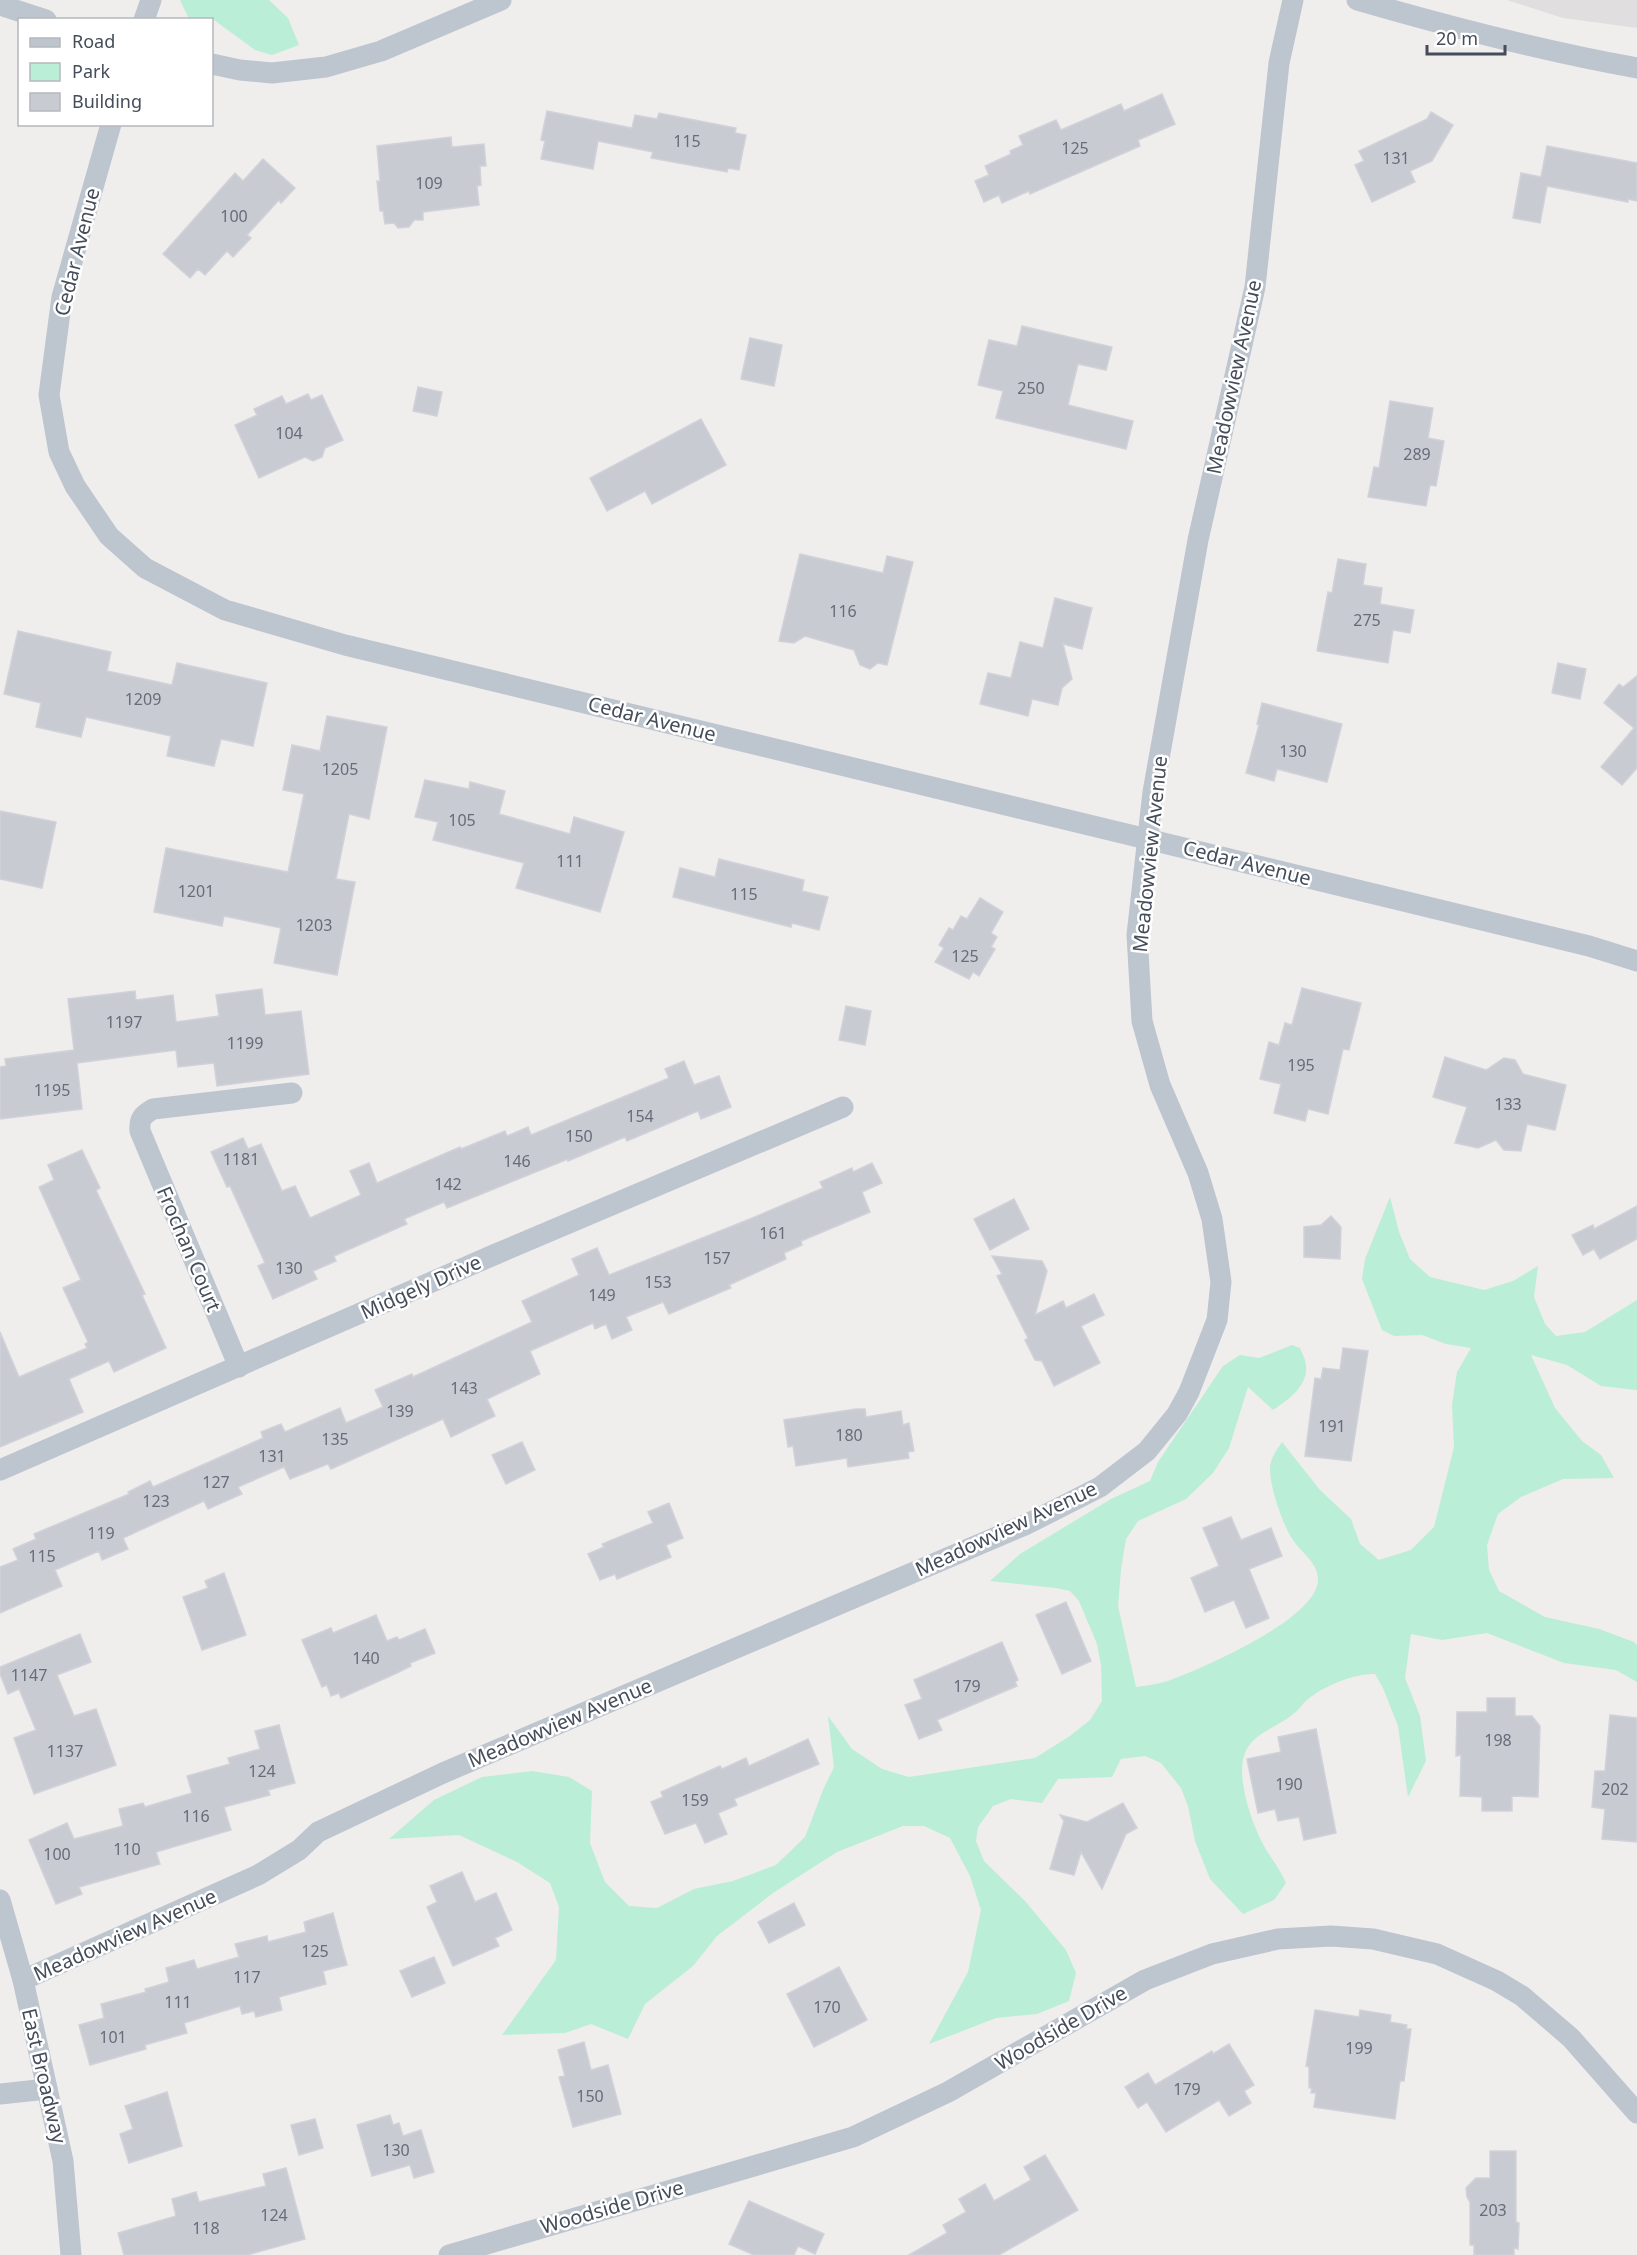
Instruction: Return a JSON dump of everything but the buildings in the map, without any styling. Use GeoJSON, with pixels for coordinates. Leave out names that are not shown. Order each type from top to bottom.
{"type":"FeatureCollection","features":[{"type":"Feature","properties":{"kind":"street"},"geometry":{"type":"LineString","coordinates":[[145,18],[151,0]]}},
{"type":"Feature","properties":{"kind":"street"},"geometry":{"type":"LineString","coordinates":[[213,64],[272,73],[326,67],[381,51],[501,0]]}},
{"type":"Feature","properties":{"kind":"street","name":"Meadowview Avenue"},"geometry":{"type":"LineString","coordinates":[[23,1980],[258,1875],[299,1850],[318,1832],[443,1773],[1027,1524],[1100,1488],[1147,1451],[1177,1414],[1189,1392],[1216,1320],[1221,1282],[1212,1219],[1198,1173],[1160,1085],[1142,1021],[1137,935],[1153,792],[1198,540],[1255,287],[1279,63],[1293,0]]}},
{"type":"Feature","properties":{"kind":"street"},"geometry":{"type":"LineString","coordinates":[[1357,0],[1468,32],[1559,54],[1637,68]]}},
{"type":"Feature","properties":{"kind":"street"},"geometry":{"type":"LineString","coordinates":[[0,5],[40,18]]}},
{"type":"Feature","properties":{"kind":"street","name":"Cedar Avenue"},"geometry":{"type":"LineString","coordinates":[[110,126],[62,297],[49,395],[59,452],[75,486],[109,536],[145,568],[225,610],[345,645],[1588,946],[1637,961]]}},
{"type":"Feature","properties":{"kind":"street","name":"Frochan Court"},"geometry":{"type":"LineString","coordinates":[[239,1367],[140,1131],[139,1123],[142,1115],[153,1109],[292,1093]]}},
{"type":"Feature","properties":{"kind":"street","name":"Midgely Drive"},"geometry":{"type":"LineString","coordinates":[[0,1470],[496,1254],[843,1107]]}},
{"type":"Feature","properties":{"kind":"street","name":"East Broadway"},"geometry":{"type":"LineString","coordinates":[[0,1900],[23,1980],[63,2161],[71,2255]]}},
{"type":"Feature","properties":{"kind":"street","name":"Woodside Drive"},"geometry":{"type":"LineString","coordinates":[[448,2255],[853,2137],[948,2092],[1145,1980],[1212,1954],[1278,1939],[1330,1936],[1373,1939],[1437,1954],[1497,1980],[1522,1996],[1571,2038],[1637,2113]]}},
{"type":"Feature","properties":{"kind":"street"},"geometry":{"type":"LineString","coordinates":[[0,2094],[47,2090]]}},
{"type":"Feature","properties":{"kind":"shaded area"},"geometry":{"type":"Polygon","coordinates":[[[1507,0],[1637,0],[1637,28],[1563,18],[1507,0]]]}},
{"type":"Feature","properties":{"kind":"green space"},"geometry":{"type":"Polygon","coordinates":[[[180,0],[269,0],[288,18],[299,45],[272,55],[255,50],[213,18],[189,18],[180,0]]]}},
{"type":"Feature","properties":{"kind":"green space"},"geometry":{"type":"Polygon","coordinates":[[[1390,1197],[1399,1232],[1410,1259],[1430,1277],[1484,1290],[1513,1281],[1538,1266],[1534,1297],[1545,1324],[1556,1336],[1585,1332],[1637,1300],[1637,1390],[1601,1386],[1567,1365],[1531,1355],[1555,1408],[1582,1441],[1601,1455],[1614,1478],[1563,1479],[1521,1497],[1498,1514],[1487,1545],[1489,1570],[1499,1591],[1545,1617],[1599,1629],[1634,1642],[1637,1645],[1637,1682],[1616,1670],[1564,1663],[1487,1633],[1442,1640],[1411,1634],[1405,1678],[1420,1716],[1426,1761],[1408,1797],[1398,1726],[1375,1674],[1349,1678],[1322,1689],[1292,1715],[1257,1737],[1248,1747],[1242,1768],[1248,1807],[1261,1840],[1286,1883],[1274,1900],[1243,1914],[1210,1879],[1195,1841],[1188,1806],[1181,1788],[1161,1763],[1145,1756],[1121,1759],[1112,1777],[1058,1779],[1042,1803],[1011,1799],[993,1806],[978,1827],[976,1841],[984,1861],[1025,1901],[1066,1950],[1076,1973],[1069,2001],[1037,2014],[996,2018],[929,2044],[968,1972],[981,1910],[970,1876],[950,1838],[924,1826],[903,1826],[837,1852],[773,1893],[717,1936],[693,1966],[645,2004],[628,2039],[591,2024],[565,2033],[502,2035],[556,1960],[559,1907],[550,1883],[517,1862],[459,1835],[389,1839],[434,1800],[482,1777],[532,1771],[569,1777],[592,1791],[590,1843],[605,1882],[629,1906],[657,1908],[694,1889],[733,1881],[776,1865],[805,1837],[834,1767],[828,1716],[852,1749],[882,1769],[909,1777],[1035,1758],[1090,1720],[1102,1701],[1101,1665],[1097,1644],[1079,1601],[1070,1591],[990,1581],[1020,1554],[1111,1499],[1150,1481],[1158,1462],[1223,1366],[1240,1355],[1259,1358],[1292,1345],[1300,1348],[1306,1364],[1304,1380],[1291,1397],[1273,1410],[1248,1387],[1229,1448],[1213,1473],[1186,1499],[1138,1521],[1126,1539],[1118,1606],[1136,1687],[1168,1681],[1230,1654],[1280,1625],[1300,1609],[1314,1593],[1318,1578],[1317,1572],[1287,1530],[1273,1489],[1271,1462],[1282,1442],[1320,1490],[1351,1519],[1360,1544],[1379,1560],[1411,1550],[1434,1527],[1454,1447],[1452,1405],[1457,1372],[1471,1348],[1446,1344],[1422,1335],[1394,1336],[1382,1330],[1362,1279],[1365,1259],[1390,1197]]]}}]}
